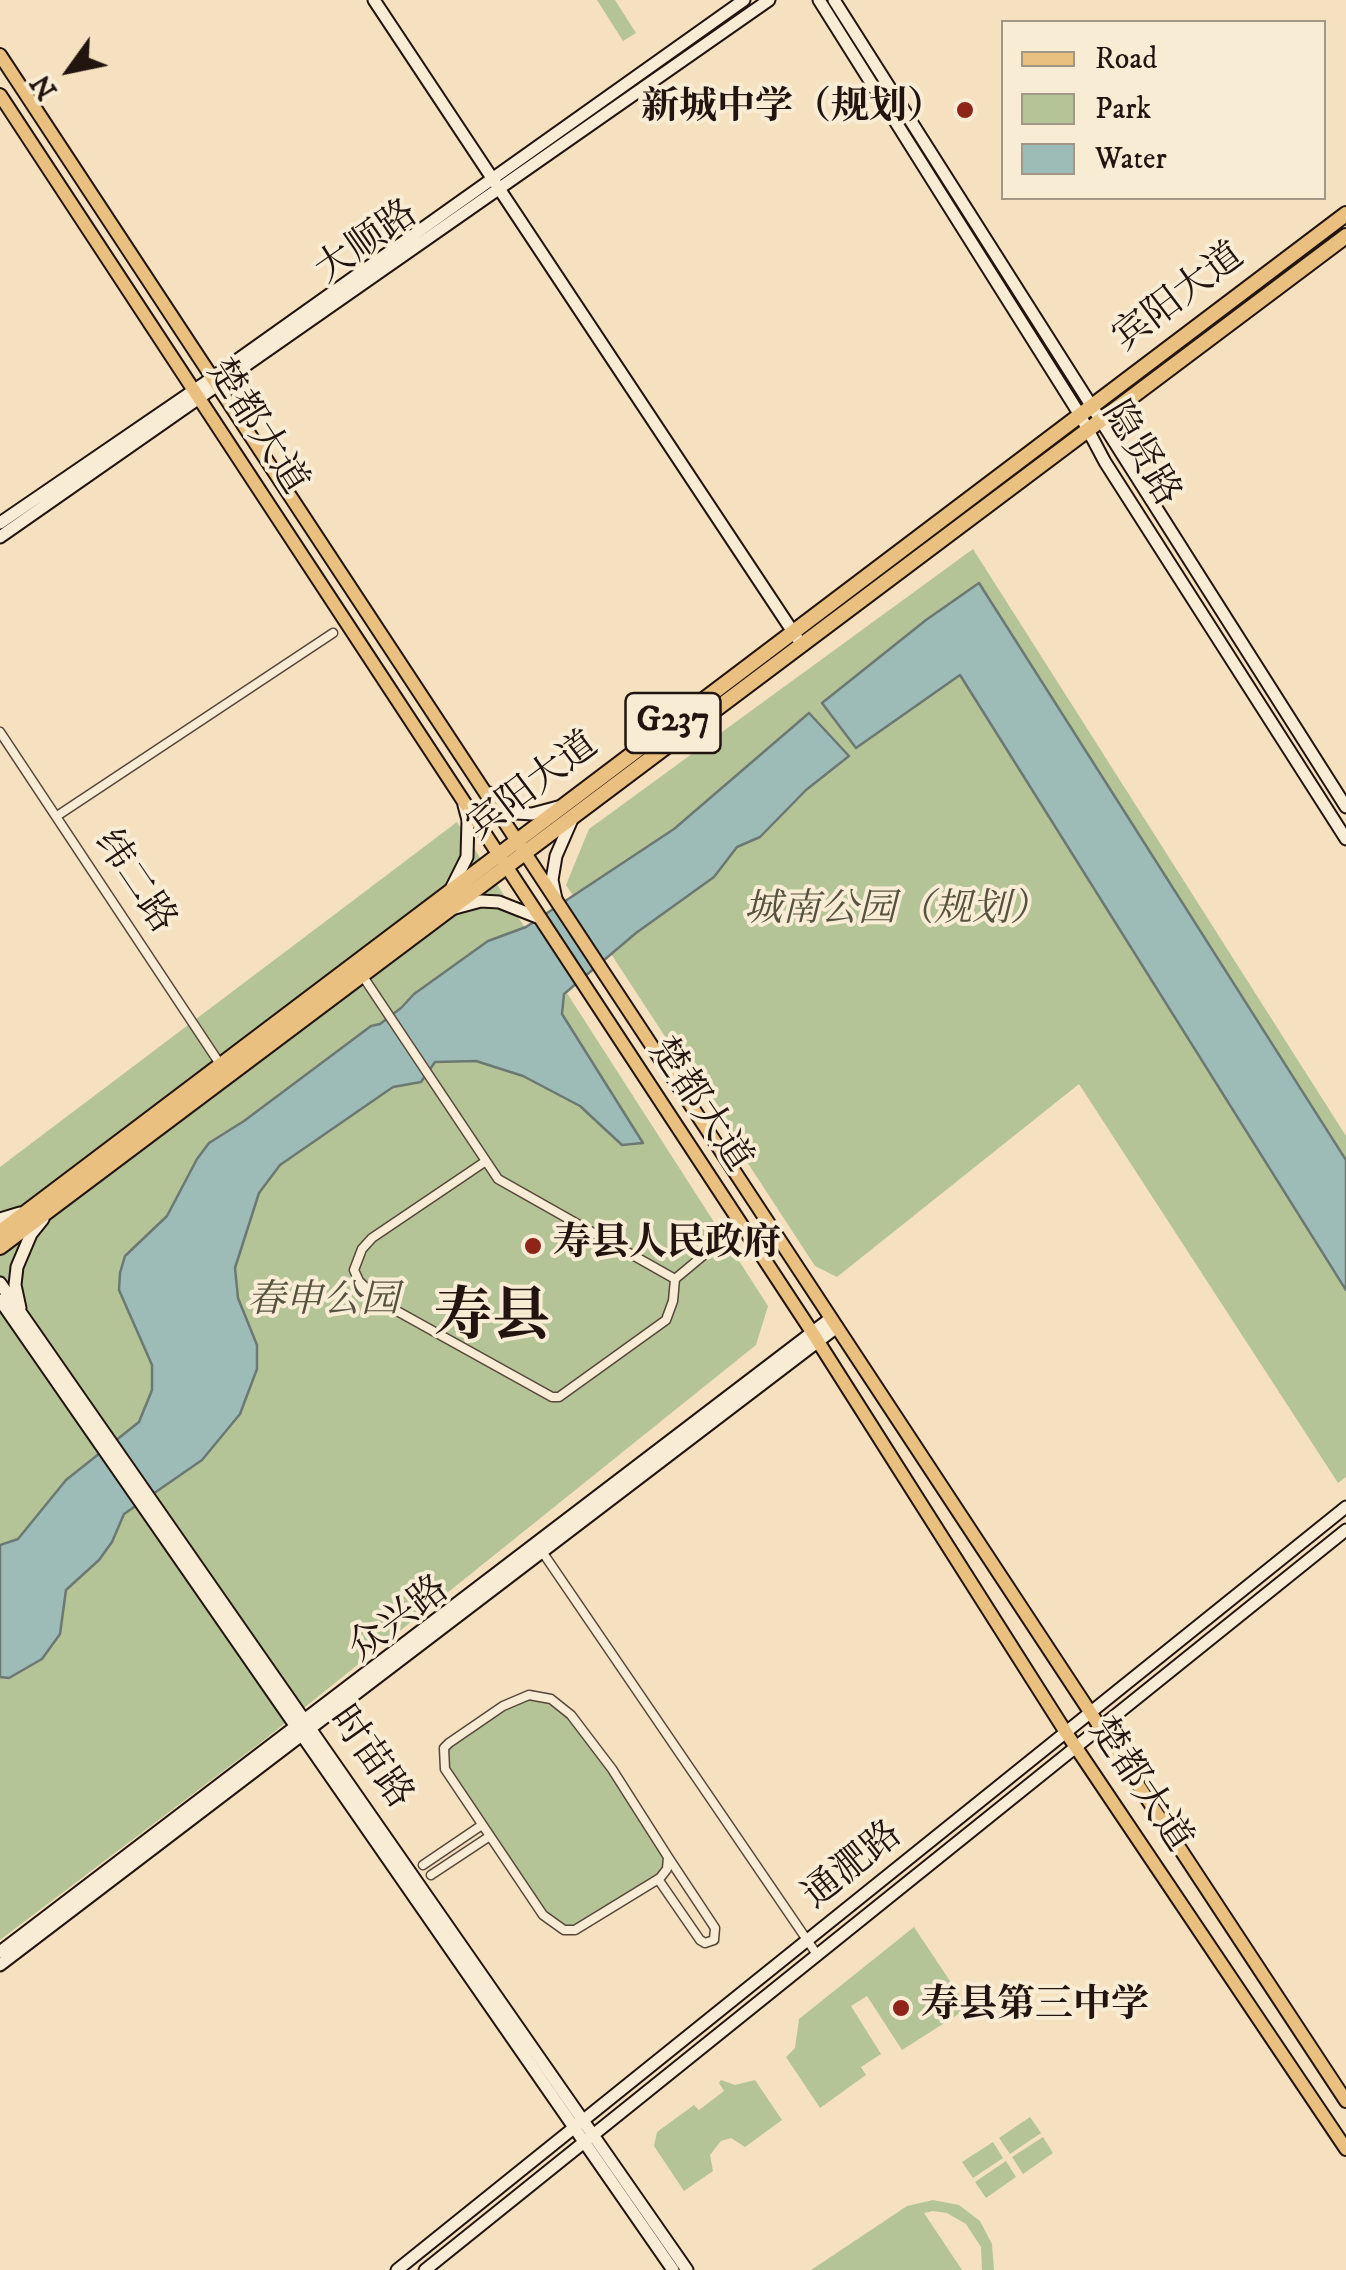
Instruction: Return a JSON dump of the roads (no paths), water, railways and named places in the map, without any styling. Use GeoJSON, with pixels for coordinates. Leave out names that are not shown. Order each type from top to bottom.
{"type":"FeatureCollection","features":[{"type":"Feature","properties":{"kind":"highway","name":"宾阳大道"},"geometry":{"type":"LineString","coordinates":[[797,639],[1085,411],[1346,214]]}},
{"type":"Feature","properties":{"kind":"highway","name":"宾阳大道"},"geometry":{"type":"LineString","coordinates":[[0,1248],[44,1206],[220,1064],[444,905],[797,639],[1094,426],[1346,236]]}},
{"type":"Feature","properties":{"kind":"highway","name":"宾阳大道"},"geometry":{"type":"LineString","coordinates":[[0,1232],[44,1206],[362,975],[444,905]]}},
{"type":"Feature","properties":{"kind":"main road","name":"楚都大道"},"geometry":{"type":"LineString","coordinates":[[0,55],[1346,2101]]}},
{"type":"Feature","properties":{"kind":"main road","name":"楚都大道"},"geometry":{"type":"LineString","coordinates":[[0,96],[812,1332],[1076,1748],[1346,2149]]}},
{"type":"Feature","properties":{"kind":"street"},"geometry":{"type":"LineString","coordinates":[[374,0],[797,639]]}},
{"type":"Feature","properties":{"kind":"street","name":"大顺路"},"geometry":{"type":"LineString","coordinates":[[0,537],[744,0]]}},
{"type":"Feature","properties":{"kind":"street","name":"大顺路"},"geometry":{"type":"LineString","coordinates":[[0,523],[769,0]]}},
{"type":"Feature","properties":{"kind":"street","name":"隐贤路"},"geometry":{"type":"LineString","coordinates":[[819,0],[1085,411]]}},
{"type":"Feature","properties":{"kind":"street","name":"隐贤路"},"geometry":{"type":"LineString","coordinates":[[834,0],[1094,426],[1346,807]]}},
{"type":"Feature","properties":{"kind":"street"},"geometry":{"type":"LineString","coordinates":[[40,155],[48,159],[56,153],[58,144]]}},
{"type":"Feature","properties":{"kind":"street"},"geometry":{"type":"LineString","coordinates":[[57,182],[59,175],[75,169]]}},
{"type":"Feature","properties":{"kind":"street","name":"隐贤路"},"geometry":{"type":"LineString","coordinates":[[1094,426],[1104,462],[1346,838]]}},
{"type":"Feature","properties":{"kind":"street"},"geometry":{"type":"LineString","coordinates":[[351,630],[357,632],[366,626],[370,617]]}},
{"type":"Feature","properties":{"kind":"street"},"geometry":{"type":"LineString","coordinates":[[60,814],[333,633]]}},
{"type":"Feature","properties":{"kind":"street"},"geometry":{"type":"LineString","coordinates":[[385,682],[388,675],[404,669]]}},
{"type":"Feature","properties":{"kind":"street","name":"纬二路"},"geometry":{"type":"LineString","coordinates":[[0,732],[220,1064]]}},
{"type":"Feature","properties":{"kind":"street"},"geometry":{"type":"LineString","coordinates":[[481,786],[517,813],[574,806],[556,856],[552,880],[557,900]]}},
{"type":"Feature","properties":{"kind":"street"},"geometry":{"type":"LineString","coordinates":[[444,905],[467,856],[468,820],[462,801]]}},
{"type":"Feature","properties":{"kind":"street"},"geometry":{"type":"LineString","coordinates":[[444,905],[481,901],[515,907],[538,919]]}},
{"type":"Feature","properties":{"kind":"street"},"geometry":{"type":"LineString","coordinates":[[362,975],[498,1178],[675,1278]]}},
{"type":"Feature","properties":{"kind":"street"},"geometry":{"type":"LineString","coordinates":[[486,1161],[372,1238],[362,1249],[354,1270],[359,1282],[379,1301],[552,1398],[560,1397],[666,1320],[675,1278],[741,1224]]}},
{"type":"Feature","properties":{"kind":"street"},"geometry":{"type":"LineString","coordinates":[[0,1219],[44,1206]]}},
{"type":"Feature","properties":{"kind":"street"},"geometry":{"type":"LineString","coordinates":[[18,1318],[18,1266],[44,1206]]}},
{"type":"Feature","properties":{"kind":"street","name":"时苗路"},"geometry":{"type":"LineString","coordinates":[[0,1283],[18,1318],[306,1726],[579,2125],[688,2270]]}},
{"type":"Feature","properties":{"kind":"street","name":"时苗路"},"geometry":{"type":"LineString","coordinates":[[0,1304],[18,1318]]}},
{"type":"Feature","properties":{"kind":"street","name":"众兴路"},"geometry":{"type":"LineString","coordinates":[[539,1547],[812,1332],[834,1323]]}},
{"type":"Feature","properties":{"kind":"street","name":"众兴路"},"geometry":{"type":"LineString","coordinates":[[0,1965],[834,1323]]}},
{"type":"Feature","properties":{"kind":"street","name":"通淝路"},"geometry":{"type":"LineString","coordinates":[[397,2270],[1346,1507]]}},
{"type":"Feature","properties":{"kind":"street","name":"通淝路"},"geometry":{"type":"LineString","coordinates":[[426,2270],[1346,1530]]}},
{"type":"Feature","properties":{"kind":"street"},"geometry":{"type":"LineString","coordinates":[[539,1547],[818,1956]]}},
{"type":"Feature","properties":{"kind":"street"},"geometry":{"type":"LineString","coordinates":[[658,1879],[698,1938],[706,1943],[714,1940],[715,1928],[612,1768],[571,1715],[551,1699],[529,1695],[502,1706],[444,1748],[445,1770],[543,1915],[564,1930],[585,1926],[658,1879],[667,1869],[668,1857]]}},
{"type":"Feature","properties":{"kind":"street","name":"众兴路"},"geometry":{"type":"LineString","coordinates":[[0,1952],[306,1726]]}},
{"type":"Feature","properties":{"kind":"street"},"geometry":{"type":"LineString","coordinates":[[423,1865],[482,1825]]}},
{"type":"Feature","properties":{"kind":"street"},"geometry":{"type":"LineString","coordinates":[[431,1875],[490,1836]]}},
{"type":"Feature","properties":{"kind":"street","name":"时苗路"},"geometry":{"type":"LineString","coordinates":[[589,2139],[673,2270]]}},
{"type":"Feature","properties":{"kind":"water"},"geometry":{"type":"Polygon","coordinates":[[[979,583],[1346,1160],[1346,1290],[960,675],[856,748],[822,703],[979,583]]]}},
{"type":"Feature","properties":{"kind":"water"},"geometry":{"type":"Polygon","coordinates":[[[809,713],[849,756],[806,790],[760,837],[737,847],[714,877],[636,933],[564,994],[562,1014],[643,1143],[622,1145],[580,1106],[523,1076],[476,1061],[435,1062],[421,1082],[393,1087],[280,1165],[259,1193],[235,1268],[238,1298],[257,1345],[257,1369],[240,1414],[202,1460],[124,1514],[99,1560],[66,1590],[60,1634],[42,1659],[9,1678],[0,1677],[0,1545],[18,1539],[66,1480],[139,1422],[152,1390],[152,1365],[119,1290],[120,1273],[125,1256],[167,1216],[209,1143],[371,1026],[380,1024],[414,994],[488,941],[526,927],[674,829],[809,713]]]}},
{"type":"Feature","properties":{"kind":"place","name":"新城中学（规划）"},"geometry":{"type":"Point","coordinates":[965,110]}},
{"type":"Feature","properties":{"kind":"place","name":"寿县人民政府"},"geometry":{"type":"Point","coordinates":[533,1246]}},
{"type":"Feature","properties":{"kind":"place","name":"寿县第三中学"},"geometry":{"type":"Point","coordinates":[901,2008]}},
{"type":"Feature","properties":{"kind":"district","name":"寿县"},"geometry":{"type":"Point","coordinates":[492,1322]}},
{"type":"Feature","properties":{"kind":"park label","name":"城南公园（规划）"},"geometry":{"type":"Point","coordinates":[896,912]}},
{"type":"Feature","properties":{"kind":"park label","name":"春申公园"},"geometry":{"type":"Point","coordinates":[323,1303]}}]}
